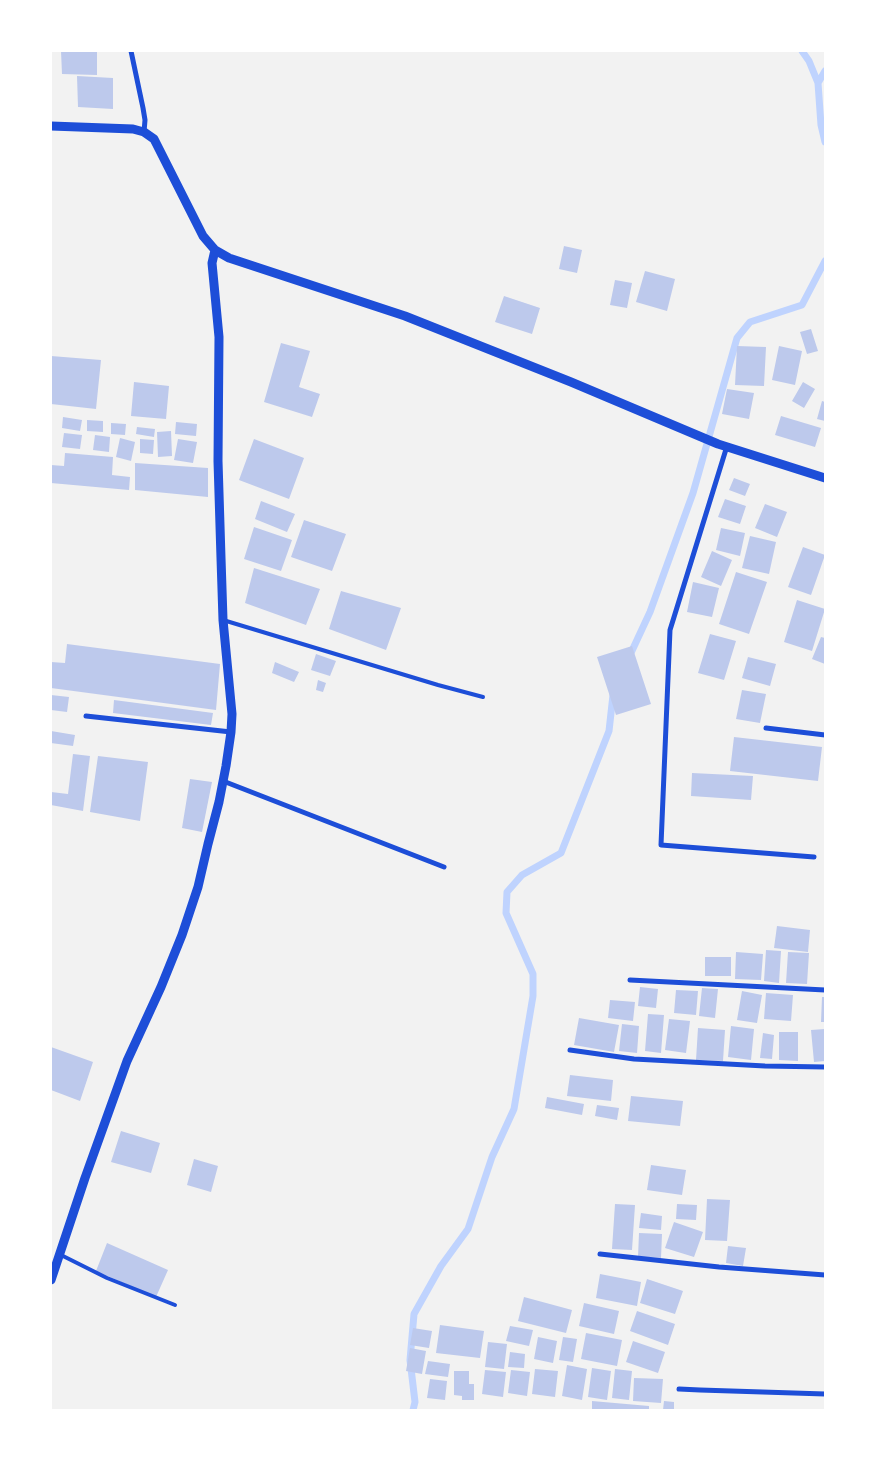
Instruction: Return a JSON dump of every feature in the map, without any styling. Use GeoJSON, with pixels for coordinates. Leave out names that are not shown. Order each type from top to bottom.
{"type":"FeatureCollection","features":[{"type":"Feature","properties":{"kind":"street"},"geometry":{"type":"LineString","coordinates":[[130,51],[143,108],[144,132]]}},
{"type":"Feature","properties":{"kind":"street"},"geometry":{"type":"LineString","coordinates":[[51,126],[133,129],[144,132],[154,140],[203,236],[214,250],[229,258],[405,316],[571,382],[693,434],[825,478]]}},
{"type":"Feature","properties":{"kind":"street"},"geometry":{"type":"LineString","coordinates":[[51,1280],[127,1061],[161,987],[182,935],[198,887],[219,802],[231,732],[232,714],[223,620],[218,461],[219,337],[212,263],[214,250]]}},
{"type":"Feature","properties":{"kind":"street"},"geometry":{"type":"LineString","coordinates":[[723,445],[670,630],[661,844],[814,857]]}},
{"type":"Feature","properties":{"kind":"street"},"geometry":{"type":"LineString","coordinates":[[86,716],[231,732]]}},
{"type":"Feature","properties":{"kind":"street"},"geometry":{"type":"LineString","coordinates":[[766,728],[825,735]]}},
{"type":"Feature","properties":{"kind":"street"},"geometry":{"type":"LineString","coordinates":[[223,781],[444,867]]}},
{"type":"Feature","properties":{"kind":"street"},"geometry":{"type":"LineString","coordinates":[[630,980],[825,990]]}},
{"type":"Feature","properties":{"kind":"street"},"geometry":{"type":"LineString","coordinates":[[570,1050],[644,1060],[825,1067]]}},
{"type":"Feature","properties":{"kind":"street"},"geometry":{"type":"LineString","coordinates":[[600,1254],[719,1267],[825,1275]]}},
{"type":"Feature","properties":{"kind":"street"},"geometry":{"type":"LineString","coordinates":[[680,1389],[825,1394]]}},
{"type":"Feature","properties":{"kind":"lane"},"geometry":{"type":"LineString","coordinates":[[223,620],[483,697]]}},
{"type":"Feature","properties":{"kind":"lane"},"geometry":{"type":"LineString","coordinates":[[59,1254],[107,1278],[174,1305]]}},
{"type":"Feature","properties":{"kind":"building"},"geometry":{"type":"Polygon","coordinates":[[[61,51],[97,51],[97,75],[62,74],[61,51]]]}},
{"type":"Feature","properties":{"kind":"building"},"geometry":{"type":"Polygon","coordinates":[[[77,76],[113,78],[113,109],[78,107],[77,76]]]}},
{"type":"Feature","properties":{"kind":"building"},"geometry":{"type":"Polygon","coordinates":[[[564,246],[582,250],[577,273],[559,269],[564,246]]]}},
{"type":"Feature","properties":{"kind":"building"},"geometry":{"type":"Polygon","coordinates":[[[645,271],[675,279],[667,311],[636,302],[645,271]]]}},
{"type":"Feature","properties":{"kind":"building"},"geometry":{"type":"Polygon","coordinates":[[[615,280],[632,283],[627,308],[610,305],[615,280]]]}},
{"type":"Feature","properties":{"kind":"building"},"geometry":{"type":"Polygon","coordinates":[[[504,296],[540,308],[532,334],[495,322],[504,296]]]}},
{"type":"Feature","properties":{"kind":"building"},"geometry":{"type":"Polygon","coordinates":[[[811,329],[818,351],[807,354],[800,332],[811,329]]]}},
{"type":"Feature","properties":{"kind":"building"},"geometry":{"type":"Polygon","coordinates":[[[281,343],[310,351],[299,387],[320,394],[312,417],[264,402],[281,343]]]}},
{"type":"Feature","properties":{"kind":"building"},"geometry":{"type":"Polygon","coordinates":[[[737,346],[766,347],[764,386],[735,385],[737,346]]]}},
{"type":"Feature","properties":{"kind":"building"},"geometry":{"type":"Polygon","coordinates":[[[779,346],[802,351],[795,385],[772,380],[779,346]]]}},
{"type":"Feature","properties":{"kind":"building"},"geometry":{"type":"Polygon","coordinates":[[[51,356],[101,360],[96,409],[51,404],[51,356]]]}},
{"type":"Feature","properties":{"kind":"building"},"geometry":{"type":"Polygon","coordinates":[[[134,382],[169,386],[166,419],[131,416],[134,382]]]}},
{"type":"Feature","properties":{"kind":"building"},"geometry":{"type":"Polygon","coordinates":[[[803,382],[815,389],[804,408],[792,401],[803,382]]]}},
{"type":"Feature","properties":{"kind":"building"},"geometry":{"type":"Polygon","coordinates":[[[727,389],[754,393],[749,419],[722,414],[727,389]]]}},
{"type":"Feature","properties":{"kind":"building"},"geometry":{"type":"Polygon","coordinates":[[[822,401],[825,402],[825,421],[817,419],[822,401]]]}},
{"type":"Feature","properties":{"kind":"building"},"geometry":{"type":"Polygon","coordinates":[[[781,416],[821,428],[815,447],[775,435],[781,416]]]}},
{"type":"Feature","properties":{"kind":"building"},"geometry":{"type":"Polygon","coordinates":[[[63,417],[82,420],[80,431],[62,428],[63,417]]]}},
{"type":"Feature","properties":{"kind":"building"},"geometry":{"type":"Polygon","coordinates":[[[87,420],[103,421],[103,432],[87,431],[87,420]]]}},
{"type":"Feature","properties":{"kind":"building"},"geometry":{"type":"Polygon","coordinates":[[[176,422],[197,424],[196,436],[175,434],[176,422]]]}},
{"type":"Feature","properties":{"kind":"building"},"geometry":{"type":"Polygon","coordinates":[[[111,423],[126,424],[125,435],[111,434],[111,423]]]}},
{"type":"Feature","properties":{"kind":"building"},"geometry":{"type":"Polygon","coordinates":[[[137,427],[155,429],[154,437],[136,434],[137,427]]]}},
{"type":"Feature","properties":{"kind":"building"},"geometry":{"type":"Polygon","coordinates":[[[171,431],[172,456],[158,457],[157,432],[171,431]]]}},
{"type":"Feature","properties":{"kind":"building"},"geometry":{"type":"Polygon","coordinates":[[[64,433],[82,435],[80,449],[62,447],[64,433]]]}},
{"type":"Feature","properties":{"kind":"building"},"geometry":{"type":"Polygon","coordinates":[[[95,435],[110,437],[109,452],[93,450],[95,435]]]}},
{"type":"Feature","properties":{"kind":"building"},"geometry":{"type":"Polygon","coordinates":[[[120,438],[135,442],[131,461],[116,457],[120,438]]]}},
{"type":"Feature","properties":{"kind":"building"},"geometry":{"type":"Polygon","coordinates":[[[140,439],[154,440],[153,454],[140,453],[140,439]]]}},
{"type":"Feature","properties":{"kind":"building"},"geometry":{"type":"Polygon","coordinates":[[[178,439],[197,442],[193,463],[174,460],[178,439]]]}},
{"type":"Feature","properties":{"kind":"building"},"geometry":{"type":"Polygon","coordinates":[[[254,439],[304,458],[289,499],[239,480],[254,439]]]}},
{"type":"Feature","properties":{"kind":"building"},"geometry":{"type":"Polygon","coordinates":[[[65,453],[113,457],[112,475],[130,477],[129,490],[51,483],[51,465],[64,466],[65,453]]]}},
{"type":"Feature","properties":{"kind":"building"},"geometry":{"type":"Polygon","coordinates":[[[135,463],[208,468],[208,497],[135,490],[135,463]]]}},
{"type":"Feature","properties":{"kind":"building"},"geometry":{"type":"Polygon","coordinates":[[[734,478],[750,484],[745,496],[729,490],[734,478]]]}},
{"type":"Feature","properties":{"kind":"building"},"geometry":{"type":"Polygon","coordinates":[[[725,499],[746,506],[740,524],[718,517],[725,499]]]}},
{"type":"Feature","properties":{"kind":"building"},"geometry":{"type":"Polygon","coordinates":[[[261,501],[295,514],[287,532],[255,519],[261,501]]]}},
{"type":"Feature","properties":{"kind":"building"},"geometry":{"type":"Polygon","coordinates":[[[765,504],[787,512],[777,537],[755,528],[765,504]]]}},
{"type":"Feature","properties":{"kind":"building"},"geometry":{"type":"Polygon","coordinates":[[[304,520],[346,534],[332,571],[291,557],[304,520]]]}},
{"type":"Feature","properties":{"kind":"building"},"geometry":{"type":"Polygon","coordinates":[[[254,527],[292,540],[281,571],[244,559],[254,527]]]}},
{"type":"Feature","properties":{"kind":"building"},"geometry":{"type":"Polygon","coordinates":[[[721,528],[745,533],[740,556],[716,550],[721,528]]]}},
{"type":"Feature","properties":{"kind":"building"},"geometry":{"type":"Polygon","coordinates":[[[750,536],[776,542],[769,574],[742,568],[750,536]]]}},
{"type":"Feature","properties":{"kind":"building"},"geometry":{"type":"Polygon","coordinates":[[[803,547],[825,555],[811,595],[788,587],[803,547]]]}},
{"type":"Feature","properties":{"kind":"building"},"geometry":{"type":"Polygon","coordinates":[[[712,551],[732,560],[721,586],[701,577],[712,551]]]}},
{"type":"Feature","properties":{"kind":"building"},"geometry":{"type":"Polygon","coordinates":[[[254,568],[320,589],[306,625],[245,603],[254,568]]]}},
{"type":"Feature","properties":{"kind":"building"},"geometry":{"type":"Polygon","coordinates":[[[736,572],[767,582],[749,634],[719,624],[736,572]]]}},
{"type":"Feature","properties":{"kind":"building"},"geometry":{"type":"Polygon","coordinates":[[[693,582],[719,588],[712,617],[687,612],[693,582]]]}},
{"type":"Feature","properties":{"kind":"building"},"geometry":{"type":"Polygon","coordinates":[[[341,591],[401,608],[386,650],[329,629],[341,591]]]}},
{"type":"Feature","properties":{"kind":"building"},"geometry":{"type":"Polygon","coordinates":[[[797,600],[825,609],[812,651],[784,642],[797,600]]]}},
{"type":"Feature","properties":{"kind":"building"},"geometry":{"type":"Polygon","coordinates":[[[710,634],[736,641],[724,680],[698,673],[710,634]]]}},
{"type":"Feature","properties":{"kind":"building"},"geometry":{"type":"Polygon","coordinates":[[[821,637],[825,638],[825,664],[812,659],[821,637]]]}},
{"type":"Feature","properties":{"kind":"building"},"geometry":{"type":"Polygon","coordinates":[[[67,644],[220,664],[216,710],[51,688],[51,662],[65,663],[67,644]]]}},
{"type":"Feature","properties":{"kind":"building"},"geometry":{"type":"Polygon","coordinates":[[[632,646],[651,704],[616,715],[597,657],[632,646]]]}},
{"type":"Feature","properties":{"kind":"building"},"geometry":{"type":"Polygon","coordinates":[[[316,654],[336,661],[330,676],[311,670],[316,654]]]}},
{"type":"Feature","properties":{"kind":"building"},"geometry":{"type":"Polygon","coordinates":[[[748,657],[776,664],[770,686],[742,678],[748,657]]]}},
{"type":"Feature","properties":{"kind":"building"},"geometry":{"type":"Polygon","coordinates":[[[275,662],[299,672],[294,682],[272,673],[275,662]]]}},
{"type":"Feature","properties":{"kind":"building"},"geometry":{"type":"Polygon","coordinates":[[[318,680],[326,683],[323,692],[316,690],[318,680]]]}},
{"type":"Feature","properties":{"kind":"building"},"geometry":{"type":"Polygon","coordinates":[[[742,690],[766,694],[760,723],[736,719],[742,690]]]}},
{"type":"Feature","properties":{"kind":"building"},"geometry":{"type":"Polygon","coordinates":[[[51,695],[69,697],[67,712],[51,710],[51,695]]]}},
{"type":"Feature","properties":{"kind":"building"},"geometry":{"type":"Polygon","coordinates":[[[114,700],[213,713],[211,725],[113,713],[114,700]]]}},
{"type":"Feature","properties":{"kind":"building"},"geometry":{"type":"Polygon","coordinates":[[[51,731],[75,735],[73,746],[51,743],[51,731]]]}},
{"type":"Feature","properties":{"kind":"building"},"geometry":{"type":"Polygon","coordinates":[[[734,737],[822,747],[818,781],[730,771],[734,737]]]}},
{"type":"Feature","properties":{"kind":"building"},"geometry":{"type":"Polygon","coordinates":[[[73,754],[90,756],[83,811],[51,805],[51,792],[68,794],[73,754]]]}},
{"type":"Feature","properties":{"kind":"building"},"geometry":{"type":"Polygon","coordinates":[[[98,756],[148,762],[140,821],[90,812],[98,756]]]}},
{"type":"Feature","properties":{"kind":"building"},"geometry":{"type":"Polygon","coordinates":[[[692,773],[753,776],[751,800],[691,796],[692,773]]]}},
{"type":"Feature","properties":{"kind":"building"},"geometry":{"type":"Polygon","coordinates":[[[190,779],[212,782],[202,832],[182,828],[190,779]]]}},
{"type":"Feature","properties":{"kind":"building"},"geometry":{"type":"Polygon","coordinates":[[[777,926],[810,930],[808,952],[774,948],[777,926]]]}},
{"type":"Feature","properties":{"kind":"building"},"geometry":{"type":"Polygon","coordinates":[[[766,950],[781,951],[779,983],[764,981],[766,950]]]}},
{"type":"Feature","properties":{"kind":"building"},"geometry":{"type":"Polygon","coordinates":[[[736,952],[763,954],[761,980],[735,979],[736,952]]]}},
{"type":"Feature","properties":{"kind":"building"},"geometry":{"type":"Polygon","coordinates":[[[788,952],[809,953],[807,984],[786,983],[788,952]]]}},
{"type":"Feature","properties":{"kind":"building"},"geometry":{"type":"Polygon","coordinates":[[[705,957],[731,957],[731,976],[705,976],[705,957]]]}},
{"type":"Feature","properties":{"kind":"building"},"geometry":{"type":"Polygon","coordinates":[[[640,987],[658,989],[656,1008],[638,1006],[640,987]]]}},
{"type":"Feature","properties":{"kind":"building"},"geometry":{"type":"Polygon","coordinates":[[[702,988],[718,989],[715,1018],[699,1016],[702,988]]]}},
{"type":"Feature","properties":{"kind":"building"},"geometry":{"type":"Polygon","coordinates":[[[676,990],[698,991],[696,1015],[674,1013],[676,990]]]}},
{"type":"Feature","properties":{"kind":"building"},"geometry":{"type":"Polygon","coordinates":[[[742,991],[762,995],[757,1023],[737,1020],[742,991]]]}},
{"type":"Feature","properties":{"kind":"building"},"geometry":{"type":"Polygon","coordinates":[[[766,993],[793,995],[791,1021],[764,1019],[766,993]]]}},
{"type":"Feature","properties":{"kind":"building"},"geometry":{"type":"Polygon","coordinates":[[[822,997],[825,997],[825,1022],[821,1022],[822,997]]]}},
{"type":"Feature","properties":{"kind":"building"},"geometry":{"type":"Polygon","coordinates":[[[610,1000],[635,1002],[633,1021],[608,1018],[610,1000]]]}},
{"type":"Feature","properties":{"kind":"building"},"geometry":{"type":"Polygon","coordinates":[[[648,1014],[664,1015],[661,1053],[645,1051],[648,1014]]]}},
{"type":"Feature","properties":{"kind":"building"},"geometry":{"type":"Polygon","coordinates":[[[579,1018],[619,1025],[614,1052],[574,1045],[579,1018]]]}},
{"type":"Feature","properties":{"kind":"building"},"geometry":{"type":"Polygon","coordinates":[[[669,1019],[690,1021],[686,1053],[665,1050],[669,1019]]]}},
{"type":"Feature","properties":{"kind":"building"},"geometry":{"type":"Polygon","coordinates":[[[622,1024],[639,1026],[637,1053],[619,1051],[622,1024]]]}},
{"type":"Feature","properties":{"kind":"building"},"geometry":{"type":"Polygon","coordinates":[[[731,1026],[754,1029],[751,1060],[728,1057],[731,1026]]]}},
{"type":"Feature","properties":{"kind":"building"},"geometry":{"type":"Polygon","coordinates":[[[698,1028],[725,1030],[723,1061],[696,1060],[698,1028]]]}},
{"type":"Feature","properties":{"kind":"building"},"geometry":{"type":"Polygon","coordinates":[[[825,1029],[825,1061],[814,1062],[811,1030],[825,1029]]]}},
{"type":"Feature","properties":{"kind":"building"},"geometry":{"type":"Polygon","coordinates":[[[779,1032],[798,1032],[798,1061],[779,1060],[779,1032]]]}},
{"type":"Feature","properties":{"kind":"building"},"geometry":{"type":"Polygon","coordinates":[[[763,1033],[774,1035],[772,1059],[760,1058],[763,1033]]]}},
{"type":"Feature","properties":{"kind":"building"},"geometry":{"type":"Polygon","coordinates":[[[51,1047],[93,1062],[80,1101],[51,1090],[51,1047]]]}},
{"type":"Feature","properties":{"kind":"building"},"geometry":{"type":"Polygon","coordinates":[[[570,1075],[613,1080],[611,1101],[567,1096],[570,1075]]]}},
{"type":"Feature","properties":{"kind":"building"},"geometry":{"type":"Polygon","coordinates":[[[631,1096],[683,1101],[680,1126],[628,1121],[631,1096]]]}},
{"type":"Feature","properties":{"kind":"building"},"geometry":{"type":"Polygon","coordinates":[[[547,1097],[584,1104],[582,1115],[545,1108],[547,1097]]]}},
{"type":"Feature","properties":{"kind":"building"},"geometry":{"type":"Polygon","coordinates":[[[597,1105],[619,1108],[617,1120],[595,1116],[597,1105]]]}},
{"type":"Feature","properties":{"kind":"building"},"geometry":{"type":"Polygon","coordinates":[[[121,1131],[160,1143],[151,1173],[111,1162],[121,1131]]]}},
{"type":"Feature","properties":{"kind":"building"},"geometry":{"type":"Polygon","coordinates":[[[194,1159],[218,1166],[211,1192],[187,1185],[194,1159]]]}},
{"type":"Feature","properties":{"kind":"building"},"geometry":{"type":"Polygon","coordinates":[[[651,1165],[686,1170],[682,1195],[647,1190],[651,1165]]]}},
{"type":"Feature","properties":{"kind":"building"},"geometry":{"type":"Polygon","coordinates":[[[707,1199],[730,1200],[727,1241],[705,1240],[707,1199]]]}},
{"type":"Feature","properties":{"kind":"building"},"geometry":{"type":"Polygon","coordinates":[[[615,1204],[635,1205],[632,1250],[612,1249],[615,1204]]]}},
{"type":"Feature","properties":{"kind":"building"},"geometry":{"type":"Polygon","coordinates":[[[677,1204],[697,1205],[696,1220],[676,1219],[677,1204]]]}},
{"type":"Feature","properties":{"kind":"building"},"geometry":{"type":"Polygon","coordinates":[[[641,1213],[662,1216],[661,1230],[639,1228],[641,1213]]]}},
{"type":"Feature","properties":{"kind":"building"},"geometry":{"type":"Polygon","coordinates":[[[674,1222],[703,1232],[694,1257],[665,1248],[674,1222]]]}},
{"type":"Feature","properties":{"kind":"building"},"geometry":{"type":"Polygon","coordinates":[[[639,1233],[662,1234],[661,1258],[638,1257],[639,1233]]]}},
{"type":"Feature","properties":{"kind":"building"},"geometry":{"type":"Polygon","coordinates":[[[107,1243],[168,1270],[156,1297],[96,1271],[107,1243]]]}},
{"type":"Feature","properties":{"kind":"building"},"geometry":{"type":"Polygon","coordinates":[[[728,1246],[746,1248],[743,1266],[726,1263],[728,1246]]]}},
{"type":"Feature","properties":{"kind":"building"},"geometry":{"type":"Polygon","coordinates":[[[600,1274],[641,1282],[637,1306],[596,1298],[600,1274]]]}},
{"type":"Feature","properties":{"kind":"building"},"geometry":{"type":"Polygon","coordinates":[[[647,1279],[683,1291],[675,1314],[640,1303],[647,1279]]]}},
{"type":"Feature","properties":{"kind":"building"},"geometry":{"type":"Polygon","coordinates":[[[524,1297],[572,1310],[566,1333],[518,1321],[524,1297]]]}},
{"type":"Feature","properties":{"kind":"building"},"geometry":{"type":"Polygon","coordinates":[[[584,1303],[619,1311],[614,1334],[579,1326],[584,1303]]]}},
{"type":"Feature","properties":{"kind":"building"},"geometry":{"type":"Polygon","coordinates":[[[637,1311],[675,1324],[668,1345],[630,1331],[637,1311]]]}},
{"type":"Feature","properties":{"kind":"building"},"geometry":{"type":"Polygon","coordinates":[[[440,1325],[484,1331],[480,1358],[436,1353],[440,1325]]]}},
{"type":"Feature","properties":{"kind":"building"},"geometry":{"type":"Polygon","coordinates":[[[510,1326],[533,1330],[529,1346],[506,1341],[510,1326]]]}},
{"type":"Feature","properties":{"kind":"building"},"geometry":{"type":"Polygon","coordinates":[[[413,1328],[432,1331],[429,1348],[410,1345],[413,1328]]]}},
{"type":"Feature","properties":{"kind":"building"},"geometry":{"type":"Polygon","coordinates":[[[586,1333],[622,1340],[617,1366],[581,1359],[586,1333]]]}},
{"type":"Feature","properties":{"kind":"building"},"geometry":{"type":"Polygon","coordinates":[[[538,1337],[557,1341],[553,1363],[534,1359],[538,1337]]]}},
{"type":"Feature","properties":{"kind":"building"},"geometry":{"type":"Polygon","coordinates":[[[563,1337],[577,1339],[573,1362],[559,1360],[563,1337]]]}},
{"type":"Feature","properties":{"kind":"building"},"geometry":{"type":"Polygon","coordinates":[[[633,1341],[665,1352],[658,1373],[626,1362],[633,1341]]]}},
{"type":"Feature","properties":{"kind":"building"},"geometry":{"type":"Polygon","coordinates":[[[488,1342],[507,1344],[504,1369],[485,1367],[488,1342]]]}},
{"type":"Feature","properties":{"kind":"building"},"geometry":{"type":"Polygon","coordinates":[[[410,1348],[426,1351],[422,1374],[406,1371],[410,1348]]]}},
{"type":"Feature","properties":{"kind":"building"},"geometry":{"type":"Polygon","coordinates":[[[510,1352],[525,1354],[524,1368],[508,1367],[510,1352]]]}},
{"type":"Feature","properties":{"kind":"building"},"geometry":{"type":"Polygon","coordinates":[[[428,1361],[450,1364],[448,1377],[425,1374],[428,1361]]]}},
{"type":"Feature","properties":{"kind":"building"},"geometry":{"type":"Polygon","coordinates":[[[567,1365],[587,1369],[582,1400],[562,1396],[567,1365]]]}},
{"type":"Feature","properties":{"kind":"building"},"geometry":{"type":"Polygon","coordinates":[[[592,1368],[611,1371],[607,1400],[588,1397],[592,1368]]]}},
{"type":"Feature","properties":{"kind":"building"},"geometry":{"type":"Polygon","coordinates":[[[535,1369],[558,1371],[555,1397],[532,1394],[535,1369]]]}},
{"type":"Feature","properties":{"kind":"building"},"geometry":{"type":"Polygon","coordinates":[[[615,1369],[632,1371],[629,1400],[612,1398],[615,1369]]]}},
{"type":"Feature","properties":{"kind":"building"},"geometry":{"type":"Polygon","coordinates":[[[485,1370],[506,1372],[503,1397],[482,1394],[485,1370]]]}},
{"type":"Feature","properties":{"kind":"building"},"geometry":{"type":"Polygon","coordinates":[[[511,1370],[530,1372],[527,1396],[508,1393],[511,1370]]]}},
{"type":"Feature","properties":{"kind":"building"},"geometry":{"type":"Polygon","coordinates":[[[454,1371],[469,1371],[469,1384],[474,1384],[474,1400],[462,1400],[462,1396],[454,1395],[454,1371]]]}},
{"type":"Feature","properties":{"kind":"building"},"geometry":{"type":"Polygon","coordinates":[[[634,1378],[663,1379],[661,1403],[633,1401],[634,1378]]]}},
{"type":"Feature","properties":{"kind":"building"},"geometry":{"type":"Polygon","coordinates":[[[430,1379],[447,1381],[445,1400],[427,1398],[430,1379]]]}},
{"type":"Feature","properties":{"kind":"building"},"geometry":{"type":"Polygon","coordinates":[[[592,1401],[649,1406],[649,1410],[592,1410],[592,1401]]]}},
{"type":"Feature","properties":{"kind":"building"},"geometry":{"type":"Polygon","coordinates":[[[664,1401],[674,1402],[674,1410],[663,1410],[664,1401]]]}},
{"type":"Feature","properties":{"kind":"waterway"},"geometry":{"type":"LineString","coordinates":[[802,51],[809,61],[818,83]]}},
{"type":"Feature","properties":{"kind":"waterway"},"geometry":{"type":"LineString","coordinates":[[825,71],[818,83],[821,125],[825,142]]}},
{"type":"Feature","properties":{"kind":"waterway"},"geometry":{"type":"LineString","coordinates":[[630,655],[650,612],[693,493],[737,338],[750,322],[802,305],[825,261]]}},
{"type":"Feature","properties":{"kind":"waterway"},"geometry":{"type":"LineString","coordinates":[[413,1410],[415,1402],[410,1360],[414,1314],[441,1266],[468,1229],[492,1157],[514,1109],[533,996],[533,974],[506,913],[507,892],[522,875],[561,853],[609,731],[613,695]]}}]}
